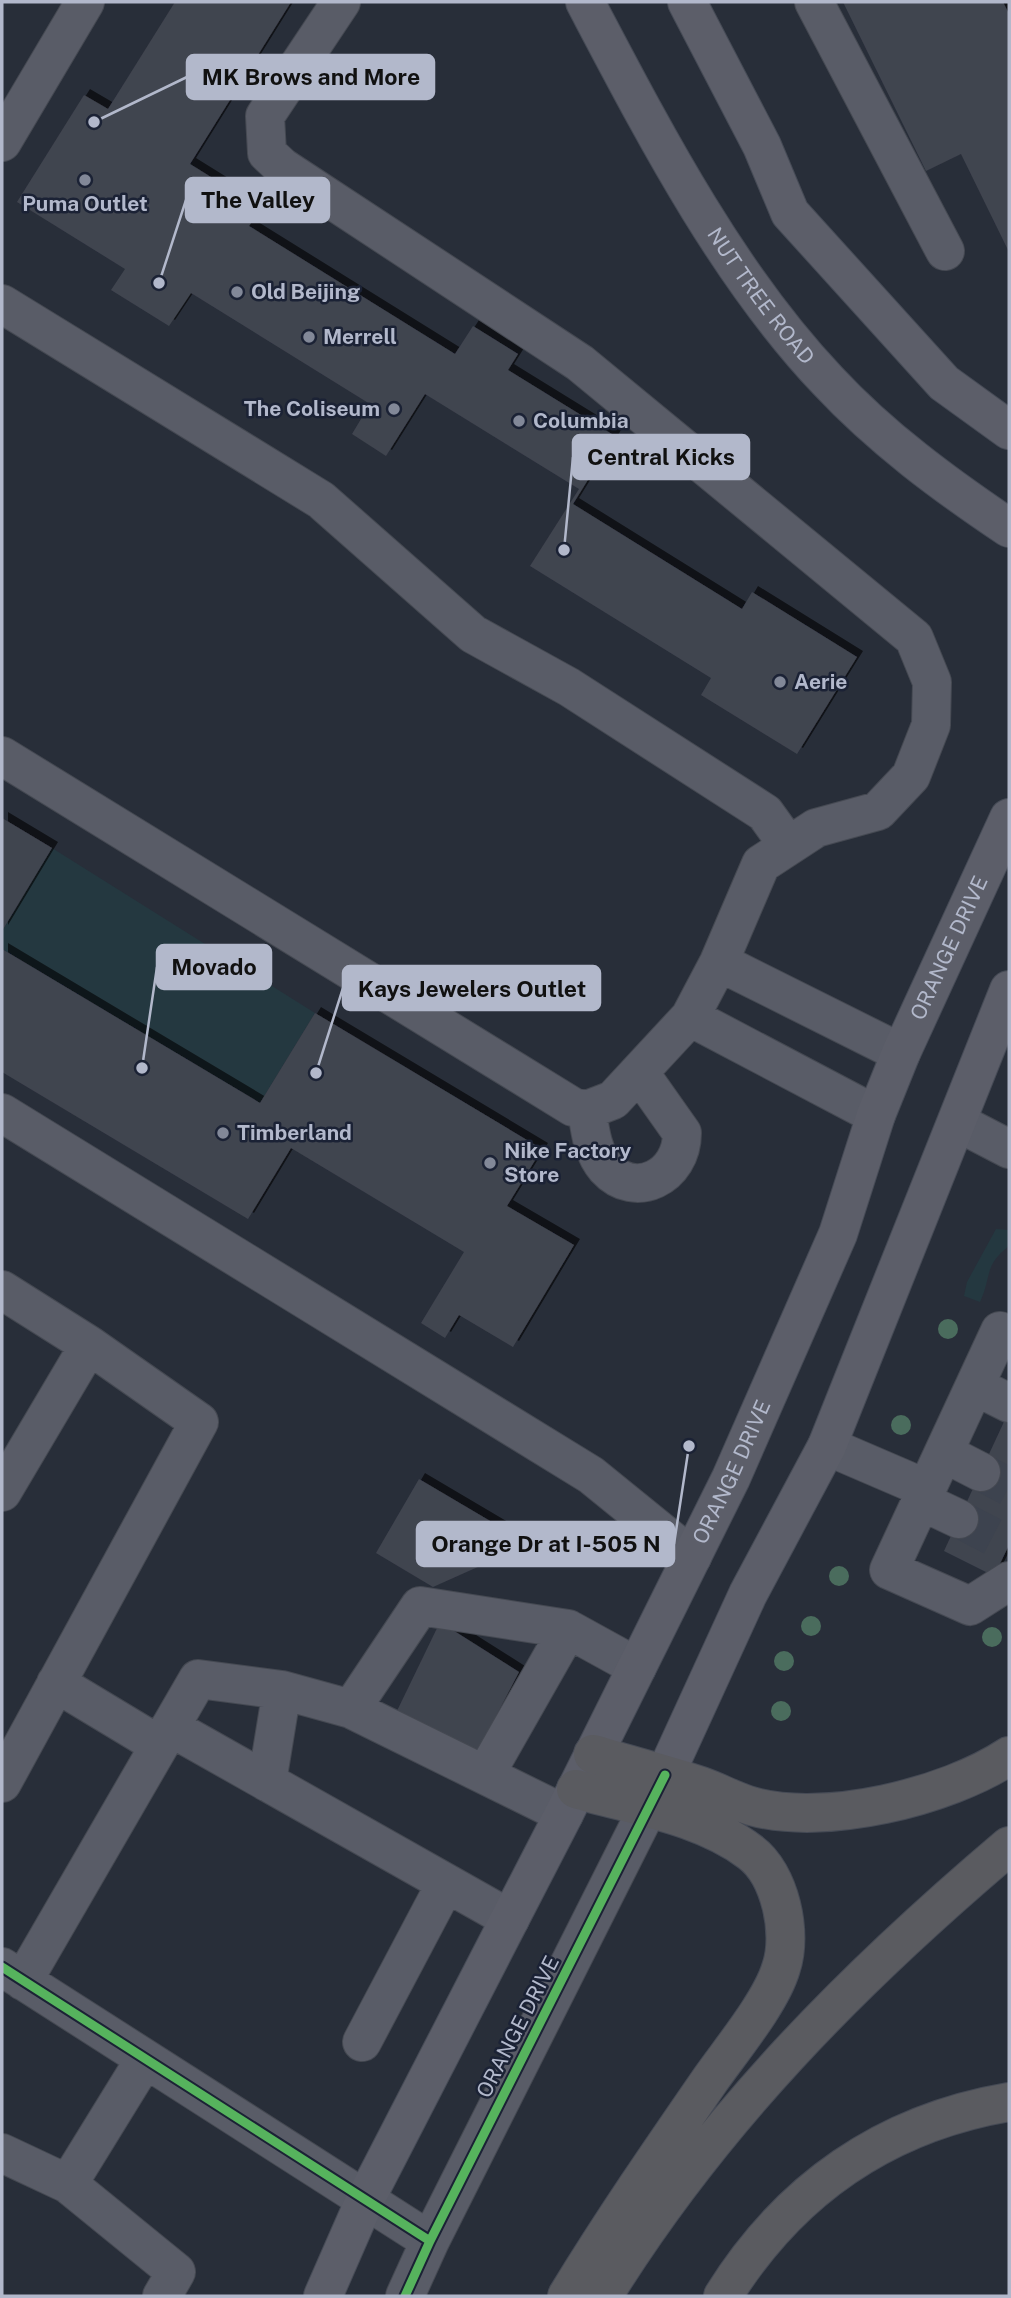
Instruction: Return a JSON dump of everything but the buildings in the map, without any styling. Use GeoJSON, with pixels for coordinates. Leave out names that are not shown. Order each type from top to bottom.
{"type":"FeatureCollection","features":[{"type":"Feature","properties":{"kind":"highway"},"geometry":{"type":"LineString","coordinates":[[593,1754],[665,1775],[753,1807],[807,1812],[853,1810],[908,1799],[948,1785],[1009,1756]]}},
{"type":"Feature","properties":{"kind":"highway"},"geometry":{"type":"LineString","coordinates":[[567,2296],[617,2215],[757,2012],[781,1968],[786,1927],[776,1888],[752,1853],[708,1827],[647,1810],[570,1802]]}},
{"type":"Feature","properties":{"kind":"highway"},"geometry":{"type":"LineString","coordinates":[[603,2296],[645,2228],[741,2104],[836,2001],[1009,1846]]}},
{"type":"Feature","properties":{"kind":"highway"},"geometry":{"type":"LineString","coordinates":[[723,2296],[747,2257],[791,2209],[850,2161],[907,2132],[966,2110],[1009,2102]]}},
{"type":"Feature","properties":{"kind":"main road","name":"NUT TREE ROAD"},"geometry":{"type":"LineString","coordinates":[[585,2],[679,173],[762,301],[828,382],[932,476],[1009,528]]}},
{"type":"Feature","properties":{"kind":"main road"},"geometry":{"type":"LineString","coordinates":[[687,2],[762,146],[790,213],[944,383],[1009,430]]}},
{"type":"Feature","properties":{"kind":"main road","name":"ORANGE DRIVE"},"geometry":{"type":"LineString","coordinates":[[323,2296],[365,2200],[570,1802],[731,1478],[838,1234],[876,1115],[901,1053],[1009,818]]}},
{"type":"Feature","properties":{"kind":"main road","name":"ORANGE DRIVE"},"geometry":{"type":"LineString","coordinates":[[665,1775],[748,1594],[827,1446],[1009,990]]}},
{"type":"Feature","properties":{"kind":"street"},"geometry":{"type":"LineString","coordinates":[[2,142],[85,2]]}},
{"type":"Feature","properties":{"kind":"street"},"geometry":{"type":"LineString","coordinates":[[2,757],[563,1101],[587,1110],[614,1100],[690,1017],[719,962],[761,864],[816,828],[878,811],[911,776],[931,725],[932,682],[914,638],[580,363],[282,167],[267,153],[265,116],[341,2]]}},
{"type":"Feature","properties":{"kind":"street"},"geometry":{"type":"LineString","coordinates":[[814,2],[945,251]]}},
{"type":"Feature","properties":{"kind":"street"},"geometry":{"type":"LineString","coordinates":[[2,304],[321,500],[473,634],[569,687],[765,813],[788,845]]}},
{"type":"Feature","properties":{"kind":"street"},"geometry":{"type":"LineString","coordinates":[[719,962],[901,1053]]}},
{"type":"Feature","properties":{"kind":"street"},"geometry":{"type":"LineString","coordinates":[[690,1017],[876,1115]]}},
{"type":"Feature","properties":{"kind":"street"},"geometry":{"type":"LineString","coordinates":[[587,1110],[592,1139],[606,1169],[629,1181],[659,1178],[672,1168],[679,1158],[682,1133],[639,1072]]}},
{"type":"Feature","properties":{"kind":"street"},"geometry":{"type":"LineString","coordinates":[[2,1113],[591,1475],[692,1556]]}},
{"type":"Feature","properties":{"kind":"street"},"geometry":{"type":"LineString","coordinates":[[957,1122],[1009,1149]]}},
{"type":"Feature","properties":{"kind":"street"},"geometry":{"type":"LineString","coordinates":[[2,1290],[89,1345],[199,1422],[2,1783]]}},
{"type":"Feature","properties":{"kind":"street"},"geometry":{"type":"LineString","coordinates":[[1009,1336],[1000,1331],[889,1570],[970,1606],[1009,1581]]}},
{"type":"Feature","properties":{"kind":"street"},"geometry":{"type":"LineString","coordinates":[[2,1492],[89,1345]]}},
{"type":"Feature","properties":{"kind":"street"},"geometry":{"type":"LineString","coordinates":[[975,1386],[1009,1404]]}},
{"type":"Feature","properties":{"kind":"street"},"geometry":{"type":"LineString","coordinates":[[827,1446],[924,1495],[959,1519]]}},
{"type":"Feature","properties":{"kind":"street"},"geometry":{"type":"LineString","coordinates":[[944,1453],[981,1472]]}},
{"type":"Feature","properties":{"kind":"street"},"geometry":{"type":"LineString","coordinates":[[351,1709],[420,1606],[568,1629],[637,1667]]}},
{"type":"Feature","properties":{"kind":"street"},"geometry":{"type":"LineString","coordinates":[[485,1775],[568,1629]]}},
{"type":"Feature","properties":{"kind":"street"},"geometry":{"type":"LineString","coordinates":[[430,2241],[12,1974],[165,1736],[198,1679],[282,1690],[351,1709],[485,1775],[570,1802]]}},
{"type":"Feature","properties":{"kind":"street"},"geometry":{"type":"LineString","coordinates":[[56,1683],[267,1782],[510,1919]]}},
{"type":"Feature","properties":{"kind":"street"},"geometry":{"type":"LineString","coordinates":[[267,1782],[282,1690]]}},
{"type":"Feature","properties":{"kind":"street","name":"ORANGE DRIVE"},"geometry":{"type":"LineString","coordinates":[[405,2296],[430,2241],[665,1775]]}},
{"type":"Feature","properties":{"kind":"street"},"geometry":{"type":"LineString","coordinates":[[362,2042],[446,1883]]}},
{"type":"Feature","properties":{"kind":"street"},"geometry":{"type":"LineString","coordinates":[[68,2184],[145,2059]]}},
{"type":"Feature","properties":{"kind":"street"},"geometry":{"type":"LineString","coordinates":[[2,2153],[68,2184],[176,2272],[162,2296]]}},
{"type":"Feature","properties":{"kind":"shaded area"},"geometry":{"type":"Polygon","coordinates":[[[52,848],[315,1013],[260,1103],[2,949],[2,931],[52,848]]]}},
{"type":"Feature","properties":{"kind":"shaded area"},"geometry":{"type":"Polygon","coordinates":[[[996,1229],[1009,1230],[1009,1246],[995,1260],[980,1302],[964,1296],[967,1282],[996,1229]]]}},
{"type":"Feature","properties":{"kind":"tunnel"},"geometry":{"type":"LineString","coordinates":[[981,1472],[1009,1487]]}},
{"type":"Feature","properties":{"kind":"tunnel"},"geometry":{"type":"LineString","coordinates":[[959,1519],[1009,1545]]}},
{"type":"Feature","properties":{"kind":"cycle path"},"geometry":{"type":"LineString","coordinates":[[405,2296],[430,2241],[665,1775]]}},
{"type":"Feature","properties":{"kind":"cycle path"},"geometry":{"type":"LineString","coordinates":[[2,1967],[430,2241]]}},
{"type":"Feature","properties":{"kind":"place","name":"MK Brows and More"},"geometry":{"type":"Point","coordinates":[94,122]}},
{"type":"Feature","properties":{"kind":"place","name":"Puma Outlet"},"geometry":{"type":"Point","coordinates":[85,180]}},
{"type":"Feature","properties":{"kind":"place","name":"The Valley"},"geometry":{"type":"Point","coordinates":[159,283]}},
{"type":"Feature","properties":{"kind":"place","name":"Old Beijing"},"geometry":{"type":"Point","coordinates":[237,292]}},
{"type":"Feature","properties":{"kind":"place","name":"Merrell"},"geometry":{"type":"Point","coordinates":[309,337]}},
{"type":"Feature","properties":{"kind":"place","name":"The Coliseum"},"geometry":{"type":"Point","coordinates":[394,409]}},
{"type":"Feature","properties":{"kind":"place","name":"Columbia"},"geometry":{"type":"Point","coordinates":[519,421]}},
{"type":"Feature","properties":{"kind":"place","name":"Central Kicks"},"geometry":{"type":"Point","coordinates":[564,550]}},
{"type":"Feature","properties":{"kind":"place","name":"Aerie"},"geometry":{"type":"Point","coordinates":[780,682]}},
{"type":"Feature","properties":{"kind":"place","name":"Movado"},"geometry":{"type":"Point","coordinates":[142,1068]}},
{"type":"Feature","properties":{"kind":"place","name":"Kays Jewelers Outlet"},"geometry":{"type":"Point","coordinates":[316,1073]}},
{"type":"Feature","properties":{"kind":"place","name":"Timberland"},"geometry":{"type":"Point","coordinates":[223,1133]}},
{"type":"Feature","properties":{"kind":"place","name":"Nike Factory Store"},"geometry":{"type":"Point","coordinates":[490,1163]}},
{"type":"Feature","properties":{"kind":"place","name":"Orange Dr at I-505 N"},"geometry":{"type":"Point","coordinates":[689,1446]}}]}
